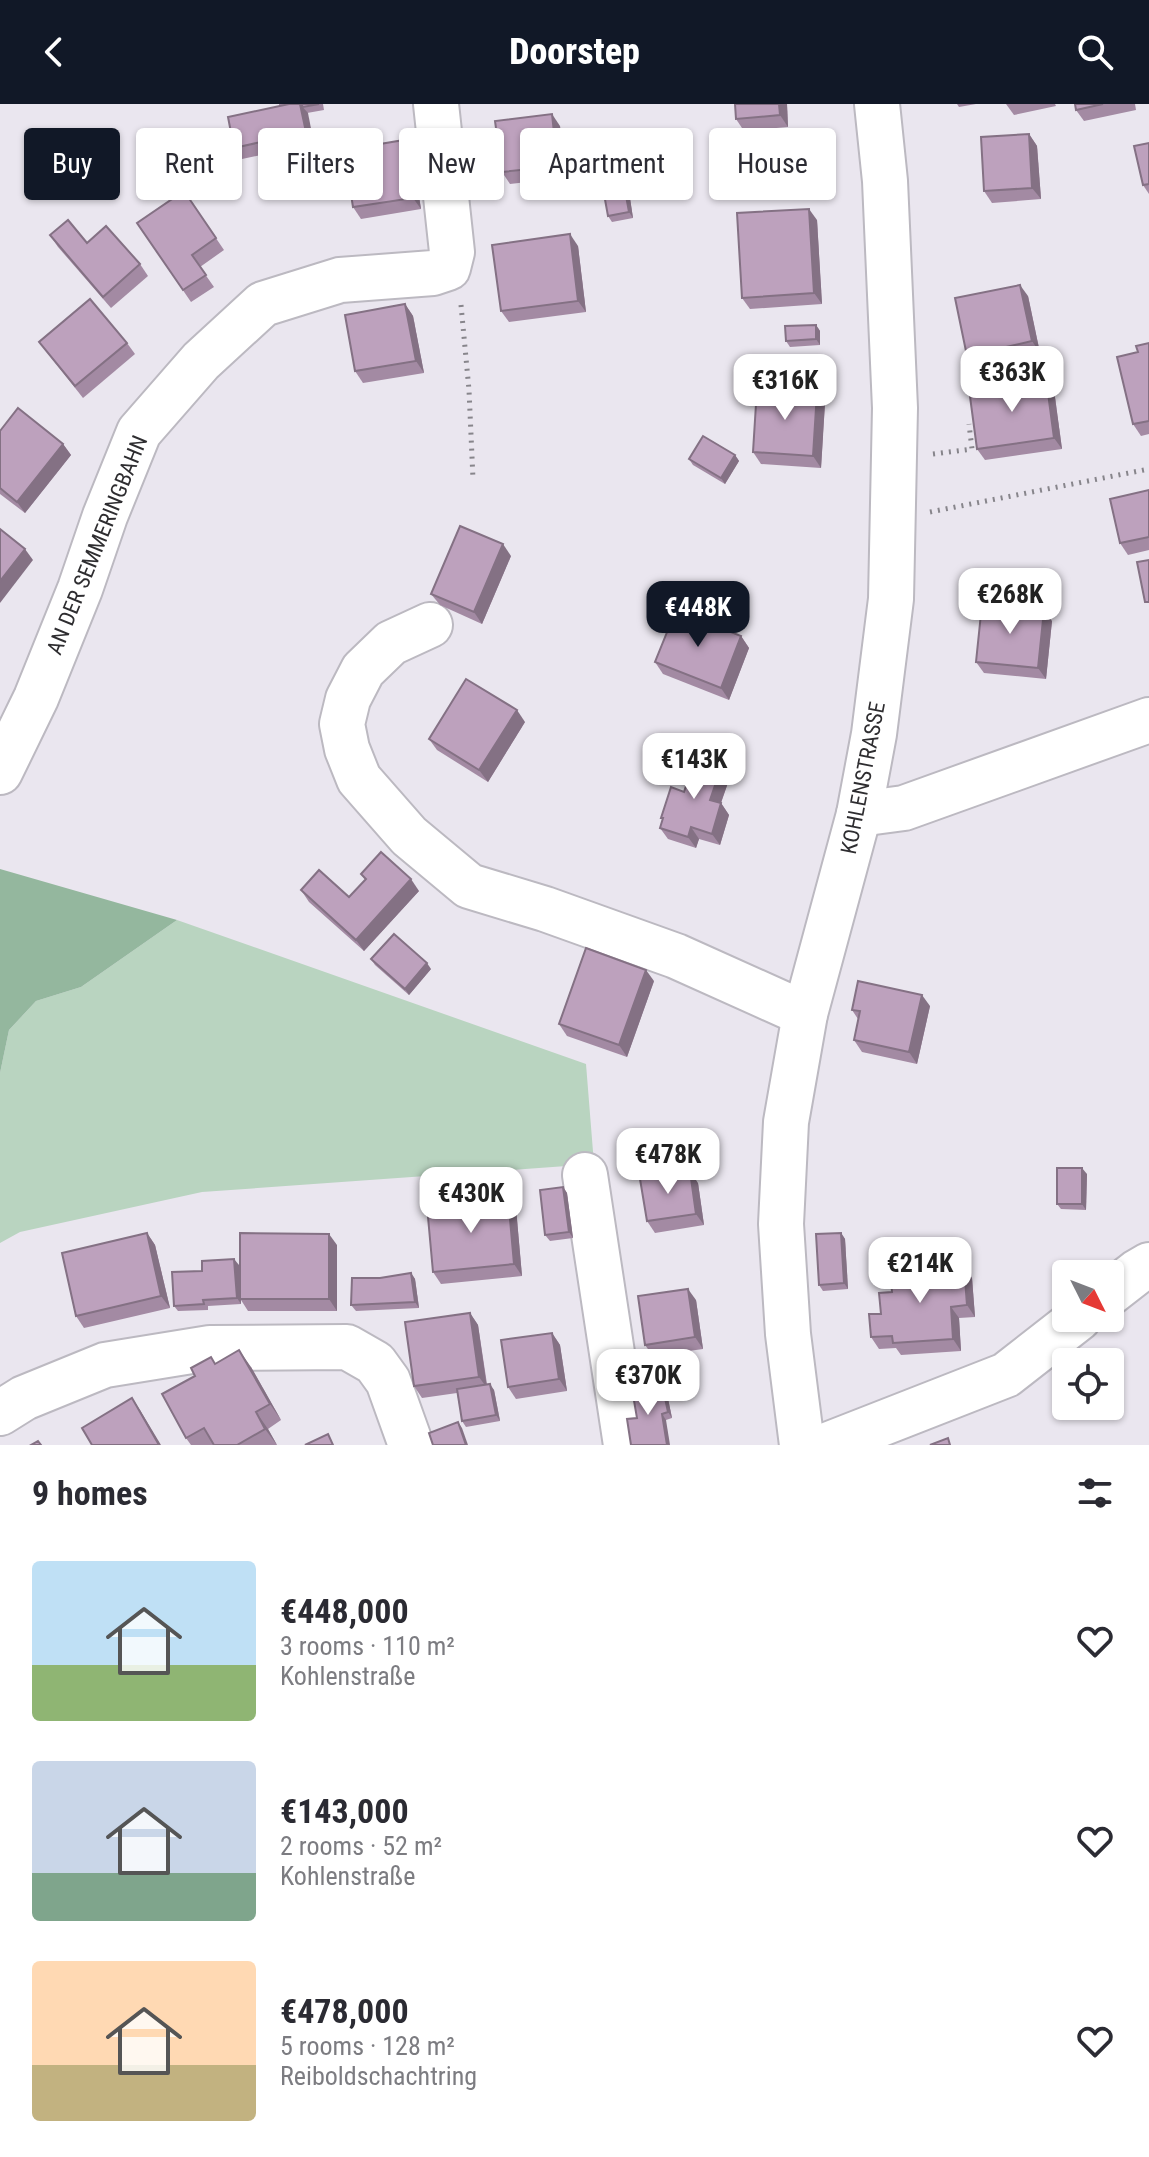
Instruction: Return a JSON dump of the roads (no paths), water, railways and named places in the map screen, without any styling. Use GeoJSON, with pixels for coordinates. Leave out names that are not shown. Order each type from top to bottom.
{"type":"FeatureCollection","features":[{"type":"Feature","properties":{"kind":"street","name":"AN DER SEMMERINGBAHN"},"geometry":{"type":"LineString","coordinates":[[0,772],[42,684],[139,432],[201,361],[263,304],[340,280],[433,273],[448,268],[452,252],[436,104]]}},
{"type":"Feature","properties":{"kind":"street","name":"KOHLENSTRASSE"},"geometry":{"type":"LineString","coordinates":[[802,1445],[788,1334],[781,1224],[789,1006],[859,814],[874,734],[891,599],[895,408],[883,160],[877,104]]}},
{"type":"Feature","properties":{"kind":"street"},"geometry":{"type":"LineString","coordinates":[[430,625],[391,643],[363,670],[348,699],[342,724],[347,749],[359,779],[409,836],[469,886],[545,909],[676,956],[789,1006]]}},
{"type":"Feature","properties":{"kind":"street"},"geometry":{"type":"LineString","coordinates":[[859,814],[904,808],[1149,720]]}},
{"type":"Feature","properties":{"kind":"street"},"geometry":{"type":"LineString","coordinates":[[585,1175],[626,1445]]}},
{"type":"Feature","properties":{"kind":"street"},"geometry":{"type":"LineString","coordinates":[[1124,1282],[1149,1265]]}},
{"type":"Feature","properties":{"kind":"street"},"geometry":{"type":"LineString","coordinates":[[827,1445],[1006,1375],[1061,1332]]}},
{"type":"Feature","properties":{"kind":"street"},"geometry":{"type":"LineString","coordinates":[[0,1413],[24,1398],[105,1365],[210,1348],[347,1347],[375,1363],[388,1381],[411,1445]]}}]}
